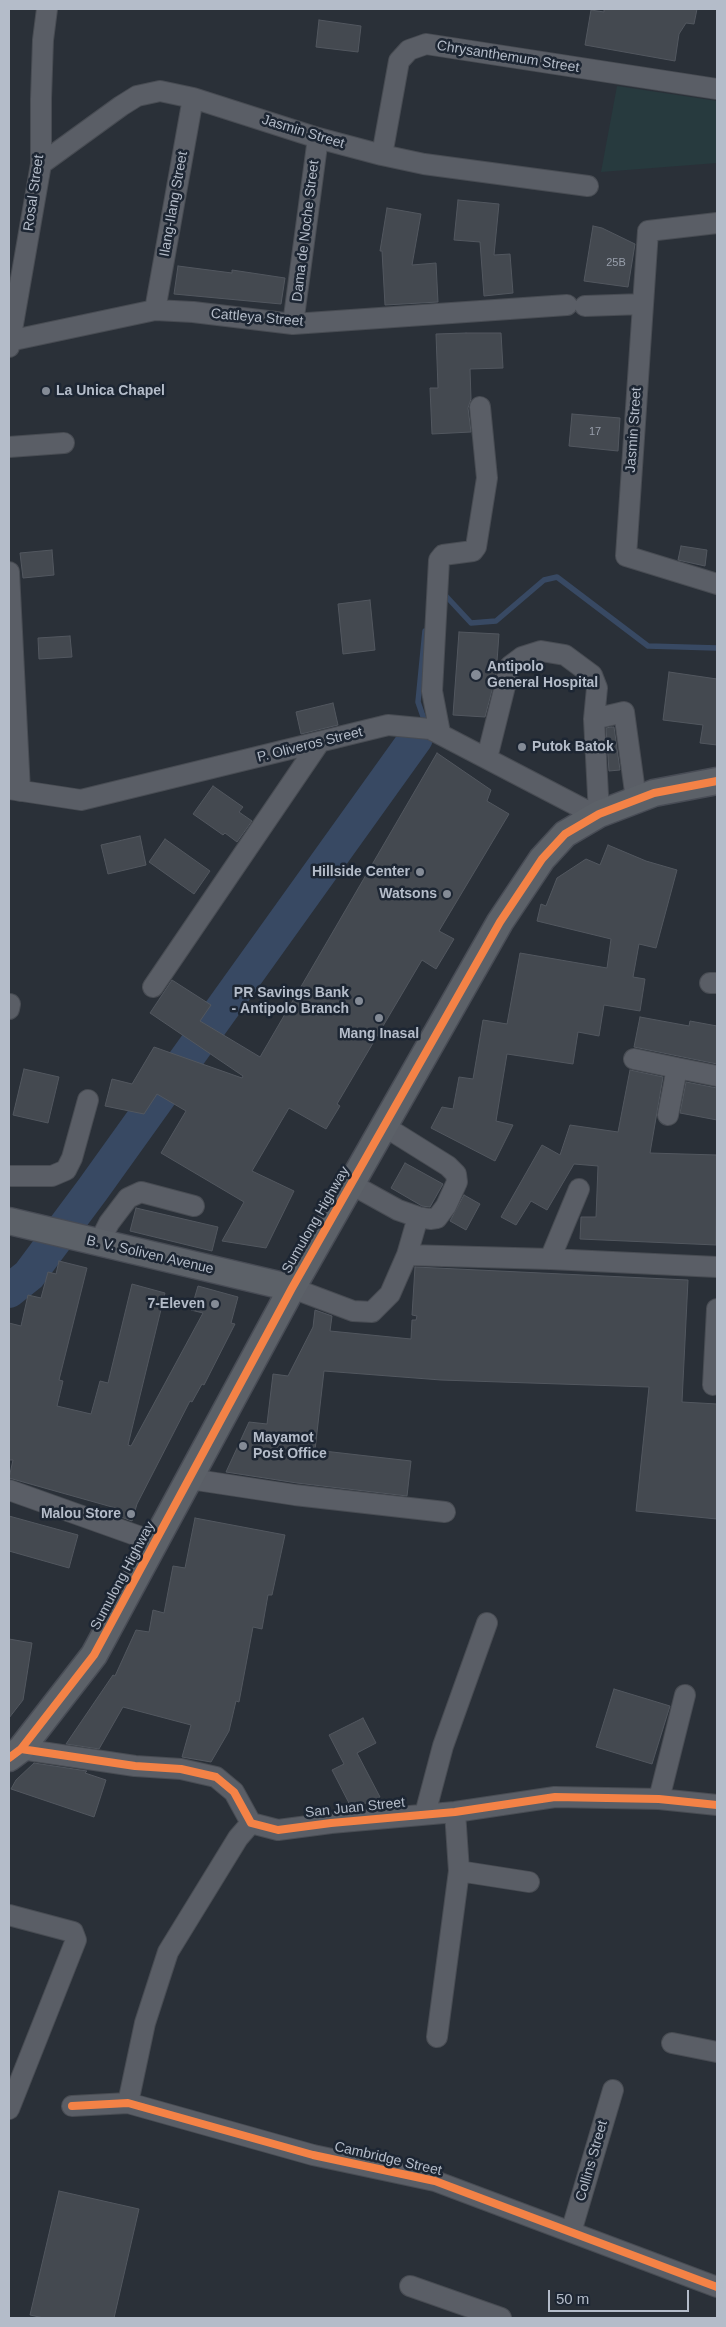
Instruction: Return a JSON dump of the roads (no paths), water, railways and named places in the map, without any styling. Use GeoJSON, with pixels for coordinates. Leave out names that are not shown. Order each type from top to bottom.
{"type":"FeatureCollection","features":[{"type":"Feature","properties":{"kind":"main road","name":"Sumulong Highway"},"geometry":{"type":"LineString","coordinates":[[15,1754],[94,1655],[292,1288],[500,922],[542,859],[565,834],[597,814],[636,798],[654,793],[717,781]]}},
{"type":"Feature","properties":{"kind":"main road","name":"B. V. Soliven Avenue"},"geometry":{"type":"LineString","coordinates":[[9,1221],[292,1288]]}},
{"type":"Feature","properties":{"kind":"street","name":"Rosal Street"},"geometry":{"type":"LineString","coordinates":[[9,347],[41,164],[43,40],[47,9]]}},
{"type":"Feature","properties":{"kind":"street","name":"Chrysanthemum Street"},"geometry":{"type":"LineString","coordinates":[[382,155],[399,61],[409,50],[426,44],[717,89]]}},
{"type":"Feature","properties":{"kind":"street","name":"Jasmin Street"},"geometry":{"type":"LineString","coordinates":[[41,164],[137,96],[160,91],[193,98],[318,138],[382,155],[424,164],[588,186]]}},
{"type":"Feature","properties":{"kind":"street","name":"Ilang-Ilang Street"},"geometry":{"type":"LineString","coordinates":[[155,310],[193,98]]}},
{"type":"Feature","properties":{"kind":"street","name":"Dama de Noche Street"},"geometry":{"type":"LineString","coordinates":[[293,324],[318,138]]}},
{"type":"Feature","properties":{"kind":"street","name":"Jasmin Street"},"geometry":{"type":"LineString","coordinates":[[717,223],[648,231],[626,556],[717,584]]}},
{"type":"Feature","properties":{"kind":"street","name":"Cattleya Street"},"geometry":{"type":"LineString","coordinates":[[9,341],[155,310],[193,312],[293,324],[576,306],[643,304]]}},
{"type":"Feature","properties":{"kind":"street"},"geometry":{"type":"LineString","coordinates":[[435,731],[432,691],[439,560],[443,555],[473,551],[476,546],[487,478],[480,407]]}},
{"type":"Feature","properties":{"kind":"street"},"geometry":{"type":"LineString","coordinates":[[9,447],[64,443]]}},
{"type":"Feature","properties":{"kind":"street"},"geometry":{"type":"LineString","coordinates":[[9,572],[14,790]]}},
{"type":"Feature","properties":{"kind":"street"},"geometry":{"type":"LineString","coordinates":[[487,758],[510,666],[522,657],[541,651],[565,655],[592,675],[597,688],[594,720],[597,814]]}},
{"type":"Feature","properties":{"kind":"street"},"geometry":{"type":"LineString","coordinates":[[594,720],[624,712],[636,798]]}},
{"type":"Feature","properties":{"kind":"street","name":"P. Oliveros Street"},"geometry":{"type":"LineString","coordinates":[[14,790],[81,800],[388,725],[435,731],[597,814]]}},
{"type":"Feature","properties":{"kind":"street"},"geometry":{"type":"LineString","coordinates":[[153,987],[319,743]]}},
{"type":"Feature","properties":{"kind":"street"},"geometry":{"type":"LineString","coordinates":[[634,1059],[717,1076]]}},
{"type":"Feature","properties":{"kind":"street"},"geometry":{"type":"LineString","coordinates":[[668,1115],[677,1068]]}},
{"type":"Feature","properties":{"kind":"street"},"geometry":{"type":"LineString","coordinates":[[9,1176],[52,1176],[66,1170],[72,1158],[88,1100]]}},
{"type":"Feature","properties":{"kind":"street"},"geometry":{"type":"LineString","coordinates":[[351,1184],[398,1210],[430,1220],[437,1218],[453,1193],[457,1182],[456,1174],[448,1166],[384,1126]]}},
{"type":"Feature","properties":{"kind":"street"},"geometry":{"type":"LineString","coordinates":[[550,1259],[579,1189]]}},
{"type":"Feature","properties":{"kind":"street"},"geometry":{"type":"LineString","coordinates":[[89,1241],[109,1223],[128,1198],[141,1192],[194,1206]]}},
{"type":"Feature","properties":{"kind":"street"},"geometry":{"type":"LineString","coordinates":[[292,1288],[353,1311],[372,1312],[390,1294],[407,1255],[418,1217]]}},
{"type":"Feature","properties":{"kind":"street"},"geometry":{"type":"LineString","coordinates":[[407,1255],[550,1259],[717,1267]]}},
{"type":"Feature","properties":{"kind":"street"},"geometry":{"type":"LineString","coordinates":[[713,1385],[717,1309]]}},
{"type":"Feature","properties":{"kind":"street"},"geometry":{"type":"LineString","coordinates":[[190,1478],[295,1495],[445,1512]]}},
{"type":"Feature","properties":{"kind":"street"},"geometry":{"type":"LineString","coordinates":[[9,1490],[155,1542]]}},
{"type":"Feature","properties":{"kind":"street"},"geometry":{"type":"LineString","coordinates":[[425,1814],[443,1746],[487,1623]]}},
{"type":"Feature","properties":{"kind":"street"},"geometry":{"type":"LineString","coordinates":[[659,1800],[685,1696]]}},
{"type":"Feature","properties":{"kind":"street"},"geometry":{"type":"LineString","coordinates":[[15,1754],[181,1769],[216,1777],[234,1792],[251,1823],[238,1838],[168,1952],[145,2023],[128,2103]]}},
{"type":"Feature","properties":{"kind":"street","name":"San Juan Street"},"geometry":{"type":"LineString","coordinates":[[251,1823],[278,1830],[455,1812],[555,1797],[659,1800],[717,1805]]}},
{"type":"Feature","properties":{"kind":"street"},"geometry":{"type":"LineString","coordinates":[[437,2037],[459,1871],[455,1812]]}},
{"type":"Feature","properties":{"kind":"street"},"geometry":{"type":"LineString","coordinates":[[459,1871],[529,1882]]}},
{"type":"Feature","properties":{"kind":"street"},"geometry":{"type":"LineString","coordinates":[[9,1915],[72,1932],[76,1940],[9,2109]]}},
{"type":"Feature","properties":{"kind":"street"},"geometry":{"type":"LineString","coordinates":[[672,2043],[717,2052]]}},
{"type":"Feature","properties":{"kind":"street","name":"Collins Street"},"geometry":{"type":"LineString","coordinates":[[571,2232],[612,2090]]}},
{"type":"Feature","properties":{"kind":"street","name":"Cambridge Street"},"geometry":{"type":"LineString","coordinates":[[72,2106],[128,2103],[313,2155],[435,2181],[717,2287]]}},
{"type":"Feature","properties":{"kind":"street"},"geometry":{"type":"LineString","coordinates":[[410,2286],[494,2317]]}},
{"type":"Feature","properties":{"kind":"waterway"},"geometry":{"type":"LineString","coordinates":[[445,595],[471,623],[496,621],[544,580],[557,577],[648,646],[717,648]]}},
{"type":"Feature","properties":{"kind":"waterway"},"geometry":{"type":"LineString","coordinates":[[425,631],[418,702],[425,722]]}},
{"type":"Feature","properties":{"kind":"waterway"},"geometry":{"type":"LineString","coordinates":[[9,1291],[29,1275],[93,1189],[416,738]]}},
{"type":"Feature","properties":{"kind":"place","name":"La Unica Chapel"},"geometry":{"type":"Point","coordinates":[46,391]}},
{"type":"Feature","properties":{"kind":"place","name":"Antipolo General Hospital"},"geometry":{"type":"Point","coordinates":[476,675]}},
{"type":"Feature","properties":{"kind":"place","name":"Putok Batok"},"geometry":{"type":"Point","coordinates":[522,747]}},
{"type":"Feature","properties":{"kind":"place","name":"Hillside Center"},"geometry":{"type":"Point","coordinates":[420,872]}},
{"type":"Feature","properties":{"kind":"place","name":"Watsons"},"geometry":{"type":"Point","coordinates":[447,894]}},
{"type":"Feature","properties":{"kind":"place","name":"PR Savings Bank - Antipolo Branch"},"geometry":{"type":"Point","coordinates":[359,1001]}},
{"type":"Feature","properties":{"kind":"place","name":"Mang Inasal"},"geometry":{"type":"Point","coordinates":[379,1018]}},
{"type":"Feature","properties":{"kind":"place","name":"7-Eleven"},"geometry":{"type":"Point","coordinates":[215,1304]}},
{"type":"Feature","properties":{"kind":"place","name":"Mayamot Post Office"},"geometry":{"type":"Point","coordinates":[243,1446]}},
{"type":"Feature","properties":{"kind":"place","name":"Malou Store"},"geometry":{"type":"Point","coordinates":[131,1514]}}]}
